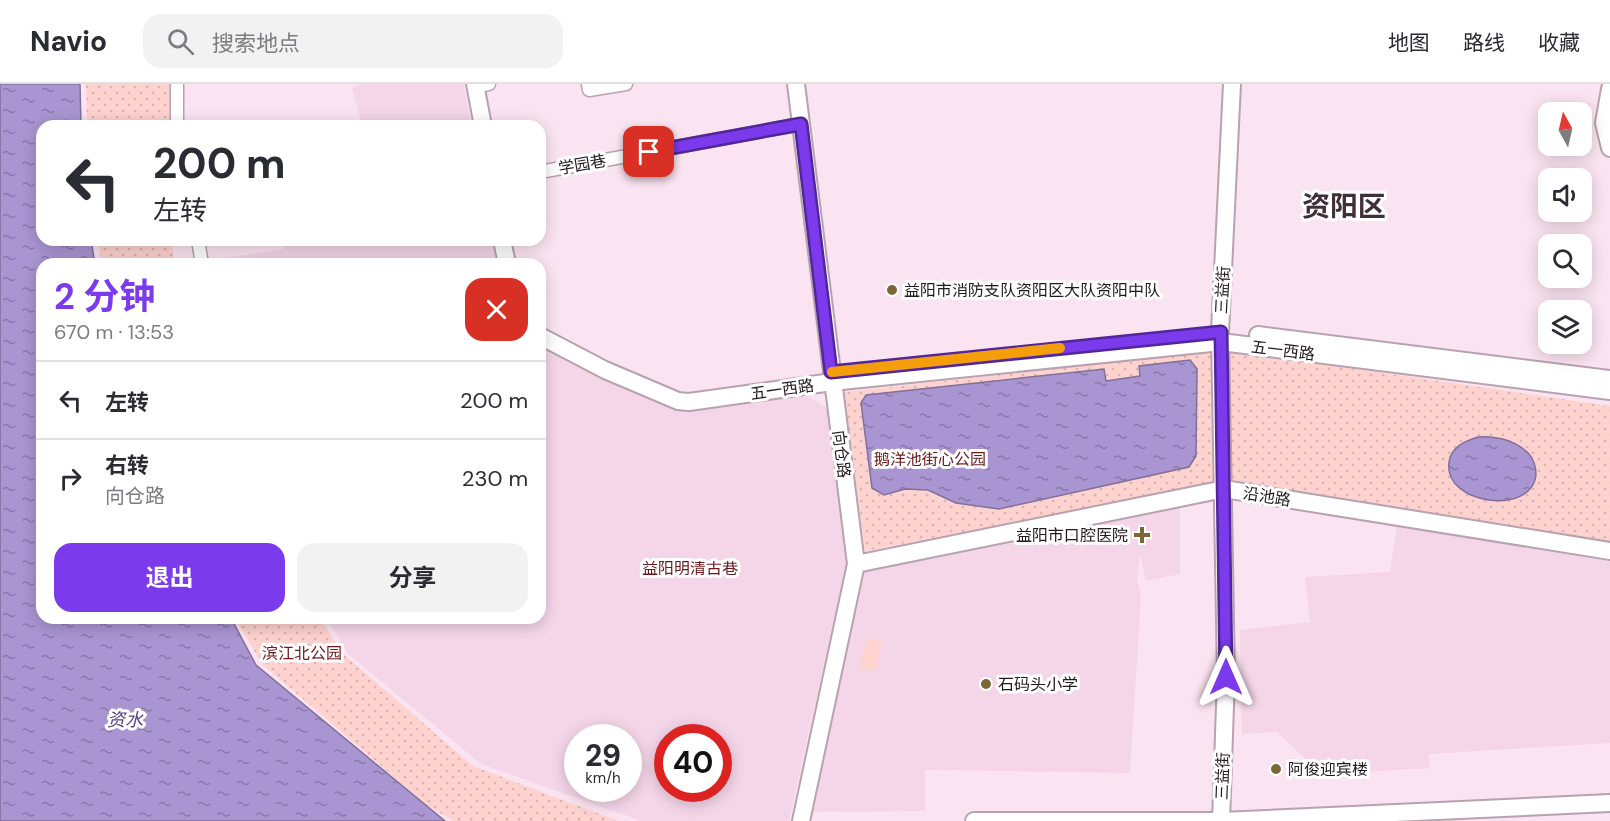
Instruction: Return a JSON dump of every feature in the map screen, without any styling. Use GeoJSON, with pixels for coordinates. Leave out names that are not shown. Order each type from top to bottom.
{"type":"FeatureCollection","features":[{"type":"Feature","properties":{"kind":"street"},"geometry":{"type":"LineString","coordinates":[[177,84],[177,120]]}},
{"type":"Feature","properties":{"kind":"street"},"geometry":{"type":"LineString","coordinates":[[588,84],[589,90],[626,84]]}},
{"type":"Feature","properties":{"kind":"street","name":"向仓路"},"geometry":{"type":"LineString","coordinates":[[796,84],[856,564],[801,821]]}},
{"type":"Feature","properties":{"kind":"street","name":"三益街"},"geometry":{"type":"LineString","coordinates":[[1221,821],[1226,677],[1221,337],[1232,84]]}},
{"type":"Feature","properties":{"kind":"street"},"geometry":{"type":"LineString","coordinates":[[480,85],[483,120]]}},
{"type":"Feature","properties":{"kind":"street"},"geometry":{"type":"LineString","coordinates":[[1610,89],[1604,123],[1610,148]]}},
{"type":"Feature","properties":{"kind":"street","name":"学园巷"},"geometry":{"type":"LineString","coordinates":[[546,171],[801,124]]}},
{"type":"Feature","properties":{"kind":"street"},"geometry":{"type":"LineString","coordinates":[[1221,337],[1350,345],[1610,379]]}},
{"type":"Feature","properties":{"kind":"street","name":"五一西路"},"geometry":{"type":"LineString","coordinates":[[546,339],[636,383],[678,401],[689,402],[832,377],[1221,337],[1610,391]]}},
{"type":"Feature","properties":{"kind":"street","name":"沿池路"},"geometry":{"type":"LineString","coordinates":[[856,564],[1224,489],[1610,551]]}},
{"type":"Feature","properties":{"kind":"street"},"geometry":{"type":"LineString","coordinates":[[974,821],[1221,821],[1610,803]]}},
{"type":"Feature","properties":{"kind":"shaded area"},"geometry":{"type":"Polygon","coordinates":[[[362,84],[463,84],[471,120],[360,120],[352,88],[362,84]]]}},
{"type":"Feature","properties":{"kind":"shaded area"},"geometry":{"type":"Polygon","coordinates":[[[284,246],[496,246],[499,258],[225,258],[283,249],[284,246]]]}},
{"type":"Feature","properties":{"kind":"shaded area","name":"益阳明清古巷"},"geometry":{"type":"Polygon","coordinates":[[[546,349],[682,411],[808,396],[827,408],[846,564],[789,821],[641,821],[588,802],[642,802],[642,724],[564,724],[564,794],[481,764],[348,654],[330,624],[546,624],[546,349]]]}},
{"type":"Feature","properties":{"kind":"shaded area","name":"石码头小学"},"geometry":{"type":"Polygon","coordinates":[[[1180,504],[1180,574],[1146,581],[1140,554],[1137,579],[1141,597],[1130,773],[925,770],[925,811],[810,812],[861,570],[1180,504]]]}},
{"type":"Feature","properties":{"kind":"shaded area"},"geometry":{"type":"Polygon","coordinates":[[[1397,525],[1610,559],[1610,743],[1429,754],[1430,768],[1348,773],[1346,762],[1312,765],[1277,732],[1242,734],[1240,630],[1310,622],[1305,577],[1390,572],[1397,525]]]}},
{"type":"Feature","properties":{"kind":"green space"},"geometry":{"type":"Polygon","coordinates":[[[86,84],[174,84],[174,120],[87,120],[86,84]]]}},
{"type":"Feature","properties":{"kind":"green space"},"geometry":{"type":"Polygon","coordinates":[[[99,246],[173,246],[173,258],[100,258],[99,246]]]}},
{"type":"Feature","properties":{"kind":"green space","name":"鹅洋池街心公园"},"geometry":{"type":"Polygon","coordinates":[[[1227,350],[1610,406],[1610,543],[1224,482],[865,551],[844,392],[1227,350]]]}},
{"type":"Feature","properties":{"kind":"green space","name":"滨江北公园"},"geometry":{"type":"Polygon","coordinates":[[[239,624],[324,624],[342,653],[473,766],[618,821],[454,821],[428,806],[262,664],[239,624]]]}},
{"type":"Feature","properties":{"kind":"green space"},"geometry":{"type":"Polygon","coordinates":[[[866,638],[882,641],[876,671],[860,668],[866,638]]]}},
{"type":"Feature","properties":{"kind":"water","name":"资水"},"geometry":{"type":"Polygon","coordinates":[[[0,84],[80,84],[81,120],[36,120],[36,246],[92,246],[94,258],[36,258],[36,624],[234,624],[256,665],[445,821],[0,821],[0,84]]]}},
{"type":"Feature","properties":{"kind":"water"},"geometry":{"type":"Polygon","coordinates":[[[1190,360],[1197,369],[1196,456],[1189,467],[999,509],[956,503],[928,490],[905,489],[884,495],[872,488],[861,403],[866,395],[1104,369],[1106,381],[1140,376],[1139,366],[1190,360]]]}},
{"type":"Feature","properties":{"kind":"water"},"geometry":{"type":"Polygon","coordinates":[[[1478,437],[1505,440],[1524,449],[1535,466],[1536,475],[1531,488],[1520,496],[1505,500],[1489,500],[1473,496],[1460,488],[1451,477],[1450,457],[1459,445],[1478,437]]]}},
{"type":"Feature","properties":{"kind":"slow traffic"},"geometry":{"type":"LineString","coordinates":[[832,372],[1060,348]]}},
{"type":"Feature","properties":{"kind":"place","name":"益阳市消防支队资阳区大队资阳中队"},"geometry":{"type":"Point","coordinates":[892,290]}},
{"type":"Feature","properties":{"kind":"place","name":"益阳市口腔医院"},"geometry":{"type":"Point","coordinates":[1142,535]}},
{"type":"Feature","properties":{"kind":"place","name":"石码头小学"},"geometry":{"type":"Point","coordinates":[986,684]}},
{"type":"Feature","properties":{"kind":"place","name":"阿俊迎宾楼"},"geometry":{"type":"Point","coordinates":[1276,769]}},
{"type":"Feature","properties":{"kind":"district","name":"资阳区"},"geometry":{"type":"Point","coordinates":[1344,206]}},
{"type":"Feature","properties":{"kind":"route"},"geometry":{"type":"LineString","coordinates":[[649,152],[801,124],[831,372],[1221,332],[1226,677]]}}]}
